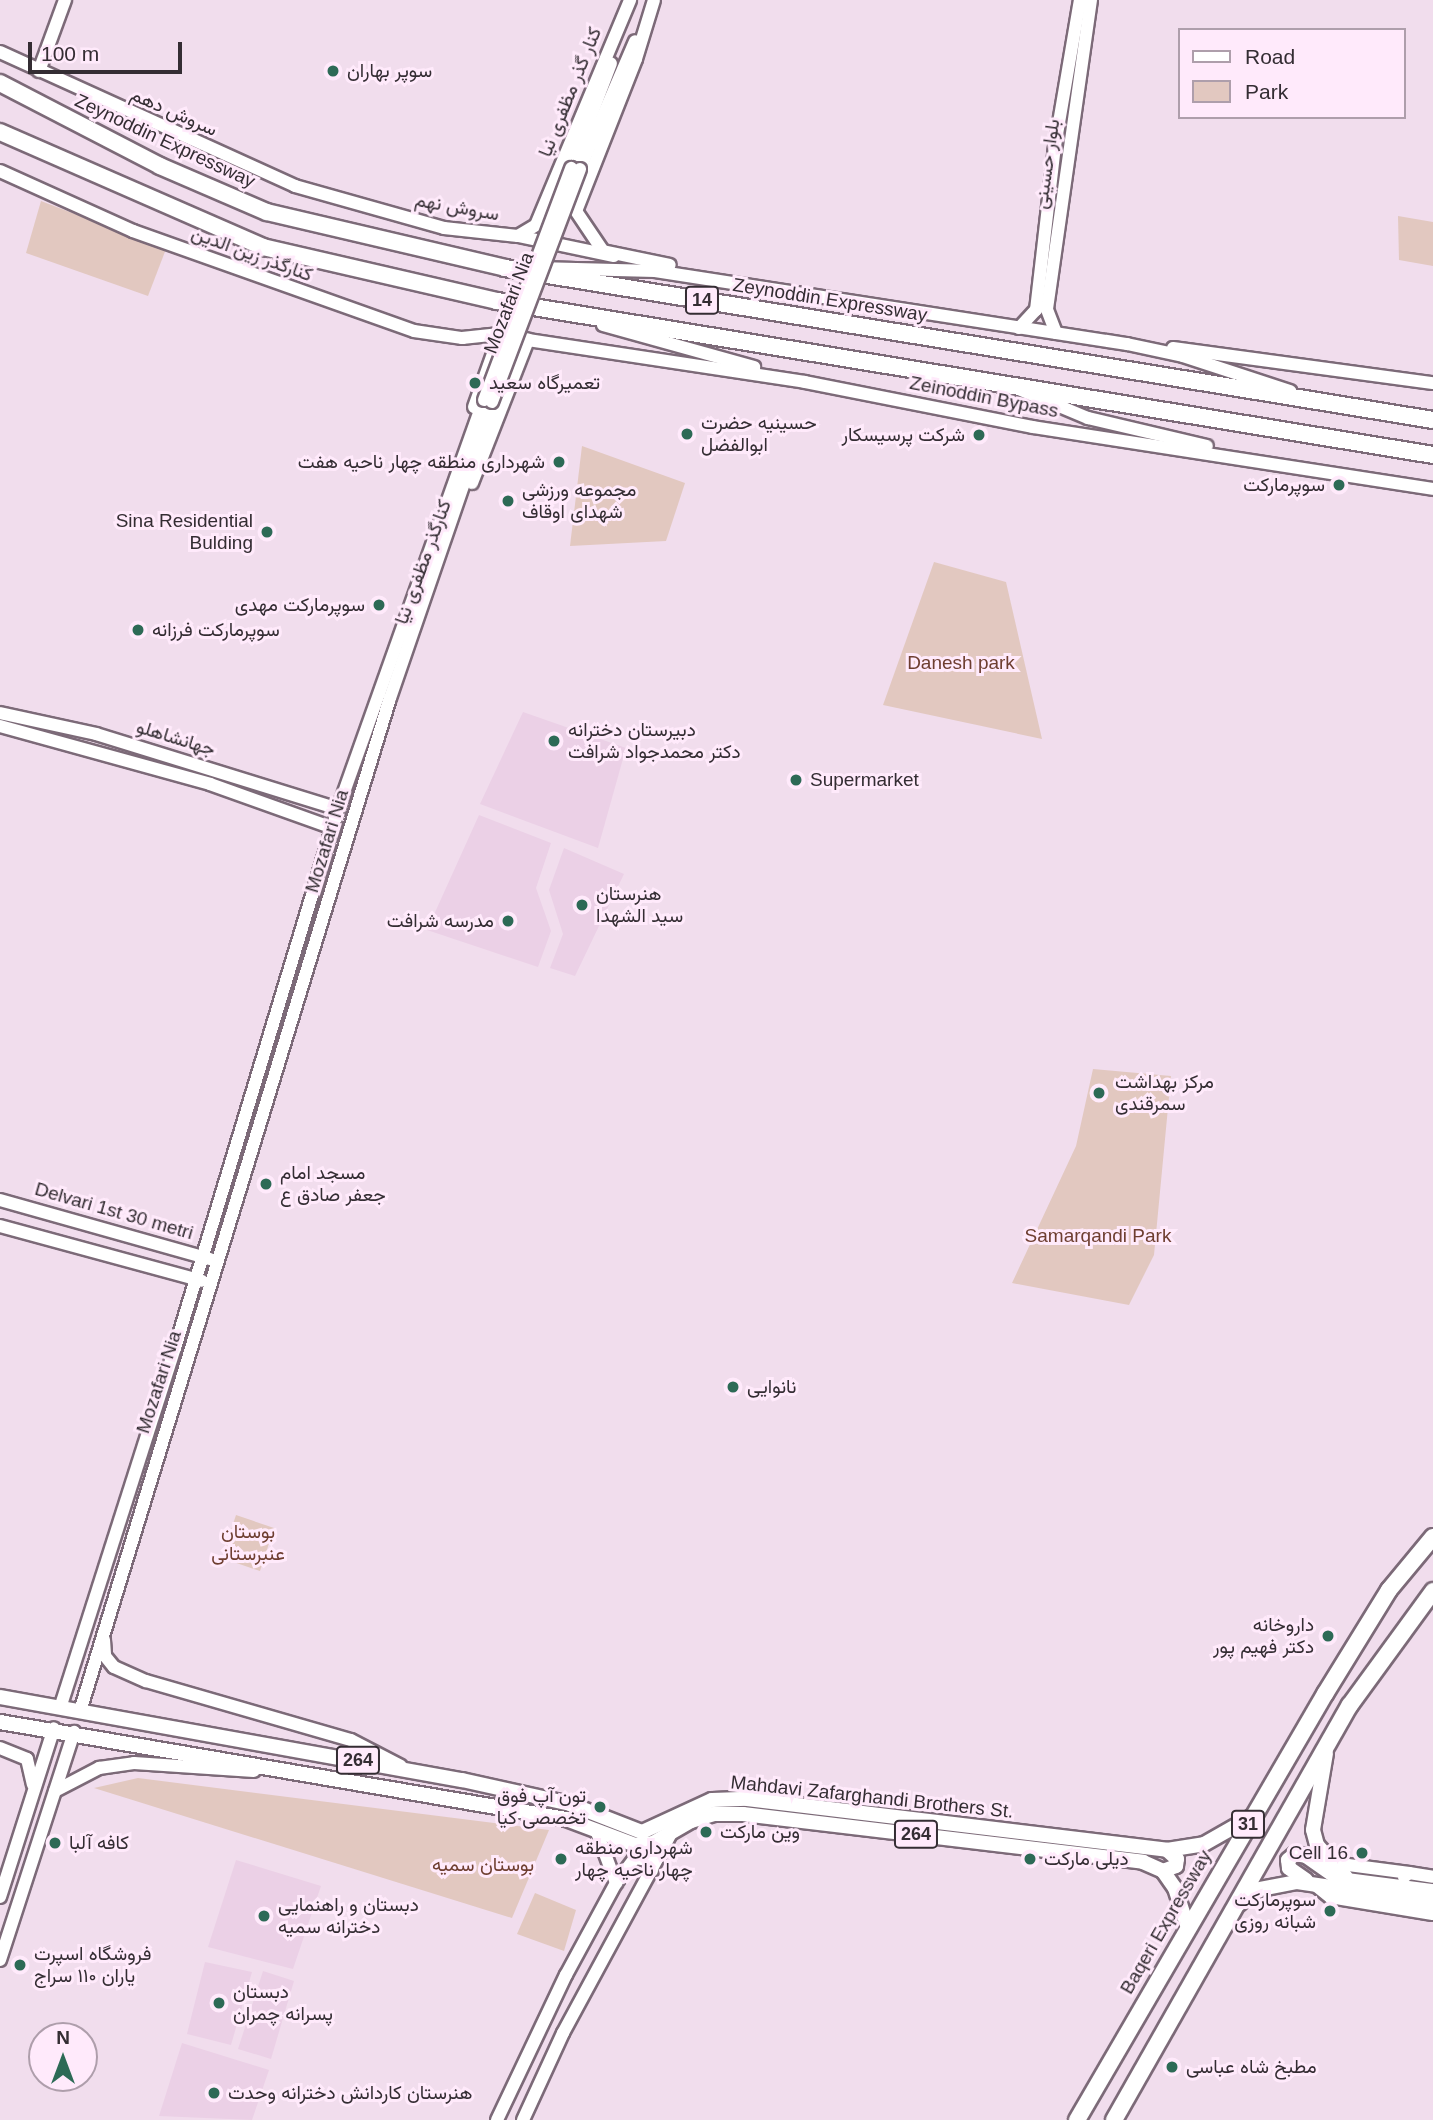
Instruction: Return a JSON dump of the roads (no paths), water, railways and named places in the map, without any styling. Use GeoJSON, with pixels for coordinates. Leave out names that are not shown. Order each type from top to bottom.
{"type":"FeatureCollection","features":[{"type":"Feature","properties":{"kind":"highway","name":"Zeynoddin Expressway"},"geometry":{"type":"LineString","coordinates":[[0,83],[160,166],[267,212],[505,268],[1433,420]]}},
{"type":"Feature","properties":{"kind":"highway","name":"14"},"geometry":{"type":"LineString","coordinates":[[0,132],[263,247],[549,310],[1433,455]]}},
{"type":"Feature","properties":{"kind":"highway","name":"Baqeri Expressway"},"geometry":{"type":"LineString","coordinates":[[1077,2120],[1187,1926],[1389,1590],[1433,1537]]}},
{"type":"Feature","properties":{"kind":"highway","name":"31"},"geometry":{"type":"LineString","coordinates":[[1114,2120],[1329,1740],[1433,1591]]}},
{"type":"Feature","properties":{"kind":"main road"},"geometry":{"type":"LineString","coordinates":[[39,71],[65,0]]}},
{"type":"Feature","properties":{"kind":"main road","name":"Mozafari Nia"},"geometry":{"type":"LineString","coordinates":[[61,1704],[196,1280],[338,809],[575,169],[632,0]]}},
{"type":"Feature","properties":{"kind":"main road","name":"کنار گذر مظفری نیا"},"geometry":{"type":"LineString","coordinates":[[518,236],[536,225],[632,0]]}},
{"type":"Feature","properties":{"kind":"main road"},"geometry":{"type":"LineString","coordinates":[[576,211],[636,59],[653,0]]}},
{"type":"Feature","properties":{"kind":"main road","name":"Mozafari Nia"},"geometry":{"type":"LineString","coordinates":[[575,169],[653,0]]}},
{"type":"Feature","properties":{"kind":"main road","name":"بلوار حسینی"},"geometry":{"type":"LineString","coordinates":[[1056,334],[1042,309],[1055,146],[1080,0]]}},
{"type":"Feature","properties":{"kind":"main road","name":"بلوار حسینی"},"geometry":{"type":"LineString","coordinates":[[1042,309],[1091,0]]}},
{"type":"Feature","properties":{"kind":"main road","name":"سروش دهم"},"geometry":{"type":"LineString","coordinates":[[0,52],[295,186]]}},
{"type":"Feature","properties":{"kind":"main road","name":"کنارگذر زین الدین"},"geometry":{"type":"LineString","coordinates":[[0,171],[133,231],[414,331],[462,338],[520,334],[528,340]]}},
{"type":"Feature","properties":{"kind":"main road","name":"سروش نهم"},"geometry":{"type":"LineString","coordinates":[[295,186],[444,228],[518,236],[614,256],[816,288],[866,304]]}},
{"type":"Feature","properties":{"kind":"main road"},"geometry":{"type":"LineString","coordinates":[[547,199],[566,211],[576,211]]}},
{"type":"Feature","properties":{"kind":"main road"},"geometry":{"type":"LineString","coordinates":[[576,211],[594,241],[614,256]]}},
{"type":"Feature","properties":{"kind":"main road"},"geometry":{"type":"LineString","coordinates":[[505,268],[655,271],[1056,334],[1433,383]]}},
{"type":"Feature","properties":{"kind":"main road"},"geometry":{"type":"LineString","coordinates":[[1019,328],[1042,309]]}},
{"type":"Feature","properties":{"kind":"main road"},"geometry":{"type":"LineString","coordinates":[[549,310],[805,382]]}},
{"type":"Feature","properties":{"kind":"main road"},"geometry":{"type":"LineString","coordinates":[[380,694],[391,641],[500,334]]}},
{"type":"Feature","properties":{"kind":"main road","name":"Zeinoddin Bypass"},"geometry":{"type":"LineString","coordinates":[[528,340],[805,382],[1034,427],[1433,489]]}},
{"type":"Feature","properties":{"kind":"main road","name":"کنارگذر مظفری نیا"},"geometry":{"type":"LineString","coordinates":[[397,679],[418,634],[528,340]]}},
{"type":"Feature","properties":{"kind":"main road"},"geometry":{"type":"LineString","coordinates":[[1127,344],[1221,368],[1320,402]]}},
{"type":"Feature","properties":{"kind":"main road"},"geometry":{"type":"LineString","coordinates":[[1011,385],[1088,418],[1290,466]]}},
{"type":"Feature","properties":{"kind":"main road","name":"Mozafari Nia"},"geometry":{"type":"LineString","coordinates":[[80,1708],[397,679],[488,401]]}},
{"type":"Feature","properties":{"kind":"main road","name":"جهانشاهلو"},"geometry":{"type":"LineString","coordinates":[[0,713],[96,734],[338,809]]}},
{"type":"Feature","properties":{"kind":"main road"},"geometry":{"type":"LineString","coordinates":[[0,726],[100,751],[333,828]]}},
{"type":"Feature","properties":{"kind":"main road"},"geometry":{"type":"LineString","coordinates":[[268,805],[282,802],[274,789]]}},
{"type":"Feature","properties":{"kind":"main road","name":"Delvari 1st 30 metri"},"geometry":{"type":"LineString","coordinates":[[0,1200],[217,1261]]}},
{"type":"Feature","properties":{"kind":"main road"},"geometry":{"type":"LineString","coordinates":[[0,1226],[210,1283]]}},
{"type":"Feature","properties":{"kind":"main road"},"geometry":{"type":"LineString","coordinates":[[103,1635],[105,1656],[114,1667],[146,1681],[351,1740],[405,1768]]}},
{"type":"Feature","properties":{"kind":"main road"},"geometry":{"type":"LineString","coordinates":[[0,1697],[61,1704],[0,1898]]}},
{"type":"Feature","properties":{"kind":"main road","name":"264"},"geometry":{"type":"LineString","coordinates":[[61,1704],[80,1708]]}},
{"type":"Feature","properties":{"kind":"main road"},"geometry":{"type":"LineString","coordinates":[[0,1960],[80,1708]]}},
{"type":"Feature","properties":{"kind":"main road","name":"Mahdavi Zafarghandi Brothers St."},"geometry":{"type":"LineString","coordinates":[[80,1708],[151,1726],[405,1768],[570,1804],[642,1832],[712,1800],[747,1799],[1167,1850],[1204,1844],[1253,1816]]}},
{"type":"Feature","properties":{"kind":"main road"},"geometry":{"type":"LineString","coordinates":[[0,1722],[54,1728]]}},
{"type":"Feature","properties":{"kind":"main road"},"geometry":{"type":"LineString","coordinates":[[142,1747],[127,1740],[124,1732],[151,1726]]}},
{"type":"Feature","properties":{"kind":"main road","name":"264"},"geometry":{"type":"LineString","coordinates":[[54,1728],[74,1731]]}},
{"type":"Feature","properties":{"kind":"main road","name":"Mahdavi Zafarghandi Brothers St."},"geometry":{"type":"LineString","coordinates":[[74,1731],[142,1747],[566,1819],[635,1845],[715,1814],[743,1814],[1143,1862],[1163,1871]]}},
{"type":"Feature","properties":{"kind":"main road"},"geometry":{"type":"LineString","coordinates":[[1329,1740],[1312,1815],[1317,1845],[1346,1877]]}},
{"type":"Feature","properties":{"kind":"main road"},"geometry":{"type":"LineString","coordinates":[[0,1748],[27,1759],[33,1772],[33,1794]]}},
{"type":"Feature","properties":{"kind":"main road"},"geometry":{"type":"LineString","coordinates":[[55,1791],[99,1768],[134,1763],[316,1776]]}},
{"type":"Feature","properties":{"kind":"main road"},"geometry":{"type":"LineString","coordinates":[[596,1830],[616,1883]]}},
{"type":"Feature","properties":{"kind":"main road"},"geometry":{"type":"LineString","coordinates":[[523,2120],[563,2033],[671,1833]]}},
{"type":"Feature","properties":{"kind":"main road"},"geometry":{"type":"LineString","coordinates":[[1167,1850],[1177,1859],[1176,1866],[1163,1871],[1175,1888],[1187,1926]]}},
{"type":"Feature","properties":{"kind":"main road"},"geometry":{"type":"LineString","coordinates":[[1433,1891],[1346,1877],[1339,1879],[1306,1856],[1295,1854],[1288,1860],[1294,1875],[1314,1884],[1330,1896],[1433,1913]]}},
{"type":"Feature","properties":{"kind":"main road"},"geometry":{"type":"LineString","coordinates":[[497,2120],[566,1975],[616,1883],[635,1858],[647,1860],[652,1871]]}},
{"type":"Feature","properties":{"kind":"main road"},"geometry":{"type":"LineString","coordinates":[[1333,1863],[1433,1877]]}},
{"type":"Feature","properties":{"kind":"main road"},"geometry":{"type":"LineString","coordinates":[[1394,1885],[1409,1873]]}},
{"type":"Feature","properties":{"kind":"main road"},"geometry":{"type":"LineString","coordinates":[[1234,1907],[1255,1890],[1278,1883],[1314,1884],[1433,1902]]}},
{"type":"Feature","properties":{"kind":"place","name":"سوپر بهاران"},"geometry":{"type":"Point","coordinates":[333,71]}},
{"type":"Feature","properties":{"kind":"place","name":"تعمیرگاه سعید"},"geometry":{"type":"Point","coordinates":[475,383]}},
{"type":"Feature","properties":{"kind":"place","name":"حسینیه حضرت ابوالفضل"},"geometry":{"type":"Point","coordinates":[687,434]}},
{"type":"Feature","properties":{"kind":"place","name":"شرکت پرسیسکار"},"geometry":{"type":"Point","coordinates":[979,435]}},
{"type":"Feature","properties":{"kind":"place","name":"شهرداری منطقه چهار ناحیه هفت"},"geometry":{"type":"Point","coordinates":[559,462]}},
{"type":"Feature","properties":{"kind":"place","name":"سوپرمارکت"},"geometry":{"type":"Point","coordinates":[1339,485]}},
{"type":"Feature","properties":{"kind":"place","name":"مجموعه ورزشی شهدای اوقاف"},"geometry":{"type":"Point","coordinates":[508,501]}},
{"type":"Feature","properties":{"kind":"place","name":"Sina Residential Bulding"},"geometry":{"type":"Point","coordinates":[267,532]}},
{"type":"Feature","properties":{"kind":"place","name":"سوپرمارکت مهدی"},"geometry":{"type":"Point","coordinates":[379,605]}},
{"type":"Feature","properties":{"kind":"place","name":"سوپرمارکت فرزانه"},"geometry":{"type":"Point","coordinates":[138,630]}},
{"type":"Feature","properties":{"kind":"place","name":"دبیرستان دخترانه دکتر محمدجواد شرافت"},"geometry":{"type":"Point","coordinates":[554,741]}},
{"type":"Feature","properties":{"kind":"place","name":"Supermarket"},"geometry":{"type":"Point","coordinates":[796,780]}},
{"type":"Feature","properties":{"kind":"place","name":"هنرستان سید الشهدا"},"geometry":{"type":"Point","coordinates":[582,905]}},
{"type":"Feature","properties":{"kind":"place","name":"مدرسه شرافت"},"geometry":{"type":"Point","coordinates":[508,921]}},
{"type":"Feature","properties":{"kind":"place","name":"مرکز بهداشت سمرقندی"},"geometry":{"type":"Point","coordinates":[1099,1093]}},
{"type":"Feature","properties":{"kind":"place","name":"مسجد امام جعفر صادق ع"},"geometry":{"type":"Point","coordinates":[266,1184]}},
{"type":"Feature","properties":{"kind":"place","name":"نانوایی"},"geometry":{"type":"Point","coordinates":[733,1387]}},
{"type":"Feature","properties":{"kind":"place","name":"داروخانه دکتر فهیم پور"},"geometry":{"type":"Point","coordinates":[1328,1636]}},
{"type":"Feature","properties":{"kind":"place","name":"تون آپ فوق تخصصی کیا"},"geometry":{"type":"Point","coordinates":[600,1807]}},
{"type":"Feature","properties":{"kind":"place","name":"وین مارکت"},"geometry":{"type":"Point","coordinates":[706,1832]}},
{"type":"Feature","properties":{"kind":"place","name":"کافه آلبا"},"geometry":{"type":"Point","coordinates":[55,1843]}},
{"type":"Feature","properties":{"kind":"place","name":"Cell 16"},"geometry":{"type":"Point","coordinates":[1362,1853]}},
{"type":"Feature","properties":{"kind":"place","name":"شهرداری منطقه چهار ناحیه چهار"},"geometry":{"type":"Point","coordinates":[561,1859]}},
{"type":"Feature","properties":{"kind":"place","name":"دیلی مارکت"},"geometry":{"type":"Point","coordinates":[1030,1859]}},
{"type":"Feature","properties":{"kind":"place","name":"سوپرمارکت شبانه روزی"},"geometry":{"type":"Point","coordinates":[1330,1911]}},
{"type":"Feature","properties":{"kind":"place","name":"دبستان و راهنمایی دخترانه سمیه"},"geometry":{"type":"Point","coordinates":[264,1916]}},
{"type":"Feature","properties":{"kind":"place","name":"فروشگاه اسپرت یاران ۱۱۰ سراج"},"geometry":{"type":"Point","coordinates":[20,1965]}},
{"type":"Feature","properties":{"kind":"place","name":"دبستان پسرانه چمران"},"geometry":{"type":"Point","coordinates":[219,2003]}},
{"type":"Feature","properties":{"kind":"place","name":"مطبخ شاه عباسی"},"geometry":{"type":"Point","coordinates":[1172,2067]}},
{"type":"Feature","properties":{"kind":"place","name":"هنرستان کاردانش دخترانه وحدت"},"geometry":{"type":"Point","coordinates":[214,2093]}},
{"type":"Feature","properties":{"kind":"park label","name":"Danesh park"},"geometry":{"type":"Point","coordinates":[961,663]}},
{"type":"Feature","properties":{"kind":"park label","name":"Samarqandi Park"},"geometry":{"type":"Point","coordinates":[1098,1236]}},
{"type":"Feature","properties":{"kind":"park label","name":"بوستان عنبرستانی"},"geometry":{"type":"Point","coordinates":[248,1543]}},
{"type":"Feature","properties":{"kind":"park label","name":"بوستان سمیه"},"geometry":{"type":"Point","coordinates":[483,1865]}}]}
